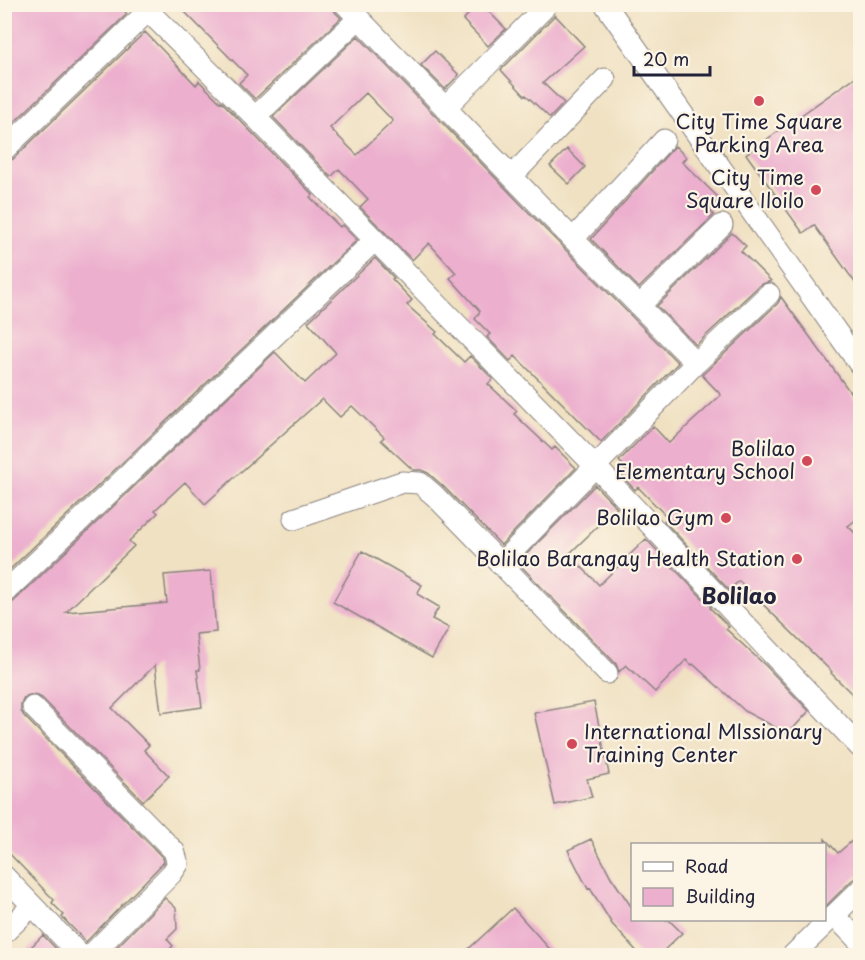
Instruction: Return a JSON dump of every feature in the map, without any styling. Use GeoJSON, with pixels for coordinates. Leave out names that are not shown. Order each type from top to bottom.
{"type":"FeatureCollection","features":[{"type":"Feature","properties":{"kind":"street"},"geometry":{"type":"LineString","coordinates":[[611,7],[861,365]]}},
{"type":"Feature","properties":{"kind":"street"},"geometry":{"type":"LineString","coordinates":[[4,150],[145,8],[255,117],[596,467],[861,747]]}},
{"type":"Feature","properties":{"kind":"street"},"geometry":{"type":"LineString","coordinates":[[445,108],[544,8]]}},
{"type":"Feature","properties":{"kind":"street"},"geometry":{"type":"LineString","coordinates":[[255,117],[351,12],[696,363]]}},
{"type":"Feature","properties":{"kind":"street"},"geometry":{"type":"LineString","coordinates":[[512,176],[605,79]]}},
{"type":"Feature","properties":{"kind":"street"},"geometry":{"type":"LineString","coordinates":[[573,239],[664,140]]}},
{"type":"Feature","properties":{"kind":"street"},"geometry":{"type":"LineString","coordinates":[[639,306],[722,225]]}},
{"type":"Feature","properties":{"kind":"street"},"geometry":{"type":"LineString","coordinates":[[4,593],[375,240]]}},
{"type":"Feature","properties":{"kind":"street"},"geometry":{"type":"LineString","coordinates":[[500,564],[696,363],[769,294]]}},
{"type":"Feature","properties":{"kind":"street"},"geometry":{"type":"LineString","coordinates":[[294,519],[402,482],[420,483],[607,673]]}},
{"type":"Feature","properties":{"kind":"street"},"geometry":{"type":"LineString","coordinates":[[33,707],[174,851],[178,864],[172,873],[90,956]]}},
{"type":"Feature","properties":{"kind":"street"},"geometry":{"type":"LineString","coordinates":[[4,876],[81,956]]}},
{"type":"Feature","properties":{"kind":"street"},"geometry":{"type":"LineString","coordinates":[[792,956],[861,890]]}},
{"type":"Feature","properties":{"kind":"street"},"geometry":{"type":"LineString","coordinates":[[4,933],[32,906]]}},
{"type":"Feature","properties":{"kind":"street"},"geometry":{"type":"LineString","coordinates":[[835,916],[861,942]]}},
{"type":"Feature","properties":{"kind":"building"},"geometry":{"type":"Polygon","coordinates":[[[4,4],[118,4],[127,14],[4,132],[4,4]]]}},
{"type":"Feature","properties":{"kind":"building"},"geometry":{"type":"Polygon","coordinates":[[[177,4],[333,4],[335,12],[341,18],[255,99],[239,83],[247,75],[177,4]]]}},
{"type":"Feature","properties":{"kind":"building"},"geometry":{"type":"Polygon","coordinates":[[[478,4],[481,4],[506,29],[488,46],[463,20],[478,4]]]}},
{"type":"Feature","properties":{"kind":"building"},"geometry":{"type":"Polygon","coordinates":[[[555,15],[584,46],[543,83],[564,103],[550,118],[501,70],[555,15]]]}},
{"type":"Feature","properties":{"kind":"building"},"geometry":{"type":"Polygon","coordinates":[[[145,32],[196,85],[199,81],[221,101],[313,195],[310,197],[340,227],[342,225],[357,240],[4,575],[4,162],[13,159],[145,32]]]}},
{"type":"Feature","properties":{"kind":"building"},"geometry":{"type":"Polygon","coordinates":[[[358,36],[678,363],[601,442],[515,356],[510,361],[487,337],[490,334],[475,319],[480,311],[450,278],[456,273],[429,243],[412,260],[360,207],[368,199],[339,169],[331,177],[273,117],[358,36]],[[366,93],[330,128],[357,155],[393,121],[366,93]]]}},
{"type":"Feature","properties":{"kind":"building"},"geometry":{"type":"Polygon","coordinates":[[[435,51],[459,75],[445,89],[421,65],[435,51]]]}},
{"type":"Feature","properties":{"kind":"building","name":"City Time Square Iloilo"},"geometry":{"type":"Polygon","coordinates":[[[861,73],[861,291],[814,225],[803,233],[746,154],[861,73]]]}},
{"type":"Feature","properties":{"kind":"building"},"geometry":{"type":"Polygon","coordinates":[[[675,146],[686,157],[682,162],[720,199],[709,210],[714,215],[639,288],[591,239],[675,146]]]}},
{"type":"Feature","properties":{"kind":"building"},"geometry":{"type":"Polygon","coordinates":[[[567,149],[585,167],[569,184],[550,166],[567,149]]]}},
{"type":"Feature","properties":{"kind":"building"},"geometry":{"type":"Polygon","coordinates":[[[732,233],[746,246],[741,251],[771,281],[760,285],[696,345],[657,306],[732,233]]]}},
{"type":"Feature","properties":{"kind":"building"},"geometry":{"type":"Polygon","coordinates":[[[375,258],[412,300],[407,305],[437,332],[435,334],[464,362],[470,356],[493,379],[488,384],[517,411],[514,414],[552,450],[555,447],[576,468],[501,545],[428,473],[413,470],[381,440],[384,437],[352,406],[340,417],[322,399],[205,504],[185,482],[155,510],[158,513],[129,541],[134,546],[66,612],[167,603],[164,575],[211,571],[216,632],[196,634],[200,670],[197,670],[202,707],[161,713],[155,665],[112,708],[149,745],[144,750],[169,776],[143,801],[42,698],[29,695],[21,704],[24,716],[163,858],[164,862],[86,942],[62,917],[64,915],[52,903],[54,900],[4,848],[4,605],[13,602],[275,352],[305,383],[336,353],[308,322],[375,258]]]}},
{"type":"Feature","properties":{"kind":"building"},"geometry":{"type":"Polygon","coordinates":[[[781,297],[861,407],[861,516],[848,526],[861,539],[861,703],[739,581],[729,590],[664,521],[667,517],[638,487],[635,490],[621,475],[627,469],[619,461],[653,426],[669,443],[721,395],[702,375],[778,303],[781,297]]]}},
{"type":"Feature","properties":{"kind":"building"},"geometry":{"type":"Polygon","coordinates":[[[595,485],[617,508],[569,554],[599,585],[646,539],[729,627],[726,629],[809,711],[788,734],[746,712],[686,660],[655,692],[626,665],[619,672],[616,664],[518,563],[595,485]]]}},
{"type":"Feature","properties":{"kind":"building"},"geometry":{"type":"Polygon","coordinates":[[[362,551],[422,585],[417,594],[439,607],[432,619],[449,628],[432,658],[333,602],[362,551]]]}},
{"type":"Feature","properties":{"kind":"building","name":"International MIssionary Training Center"},"geometry":{"type":"Polygon","coordinates":[[[594,702],[609,774],[587,779],[592,797],[555,805],[534,713],[594,702]]]}},
{"type":"Feature","properties":{"kind":"building"},"geometry":{"type":"Polygon","coordinates":[[[861,833],[861,874],[826,906],[825,839],[838,853],[861,833]]]}},
{"type":"Feature","properties":{"kind":"building"},"geometry":{"type":"Polygon","coordinates":[[[591,839],[611,877],[631,906],[631,921],[670,921],[682,933],[658,956],[641,956],[612,924],[590,888],[588,889],[568,850],[591,839]]]}},
{"type":"Feature","properties":{"kind":"building"},"geometry":{"type":"Polygon","coordinates":[[[165,898],[176,908],[177,929],[167,939],[173,946],[163,956],[112,956],[110,954],[165,898]]]}},
{"type":"Feature","properties":{"kind":"building"},"geometry":{"type":"Polygon","coordinates":[[[513,908],[556,956],[461,956],[513,908]]]}},
{"type":"Feature","properties":{"kind":"building"},"geometry":{"type":"Polygon","coordinates":[[[43,935],[63,956],[22,956],[43,935]]]}},
{"type":"Feature","properties":{"kind":"place","name":"City Time Square Parking Area"},"geometry":{"type":"Point","coordinates":[759,101]}},
{"type":"Feature","properties":{"kind":"place","name":"City Time Square Iloilo"},"geometry":{"type":"Point","coordinates":[816,190]}},
{"type":"Feature","properties":{"kind":"place","name":"Bolilao Elementary School"},"geometry":{"type":"Point","coordinates":[807,461]}},
{"type":"Feature","properties":{"kind":"place","name":"Bolilao Gym"},"geometry":{"type":"Point","coordinates":[726,518]}},
{"type":"Feature","properties":{"kind":"place","name":"Bolilao Barangay Health Station"},"geometry":{"type":"Point","coordinates":[797,559]}},
{"type":"Feature","properties":{"kind":"place","name":"International MIssionary Training Center"},"geometry":{"type":"Point","coordinates":[572,744]}},
{"type":"Feature","properties":{"kind":"district","name":"Bolilao"},"geometry":{"type":"Point","coordinates":[739,596]}}]}
